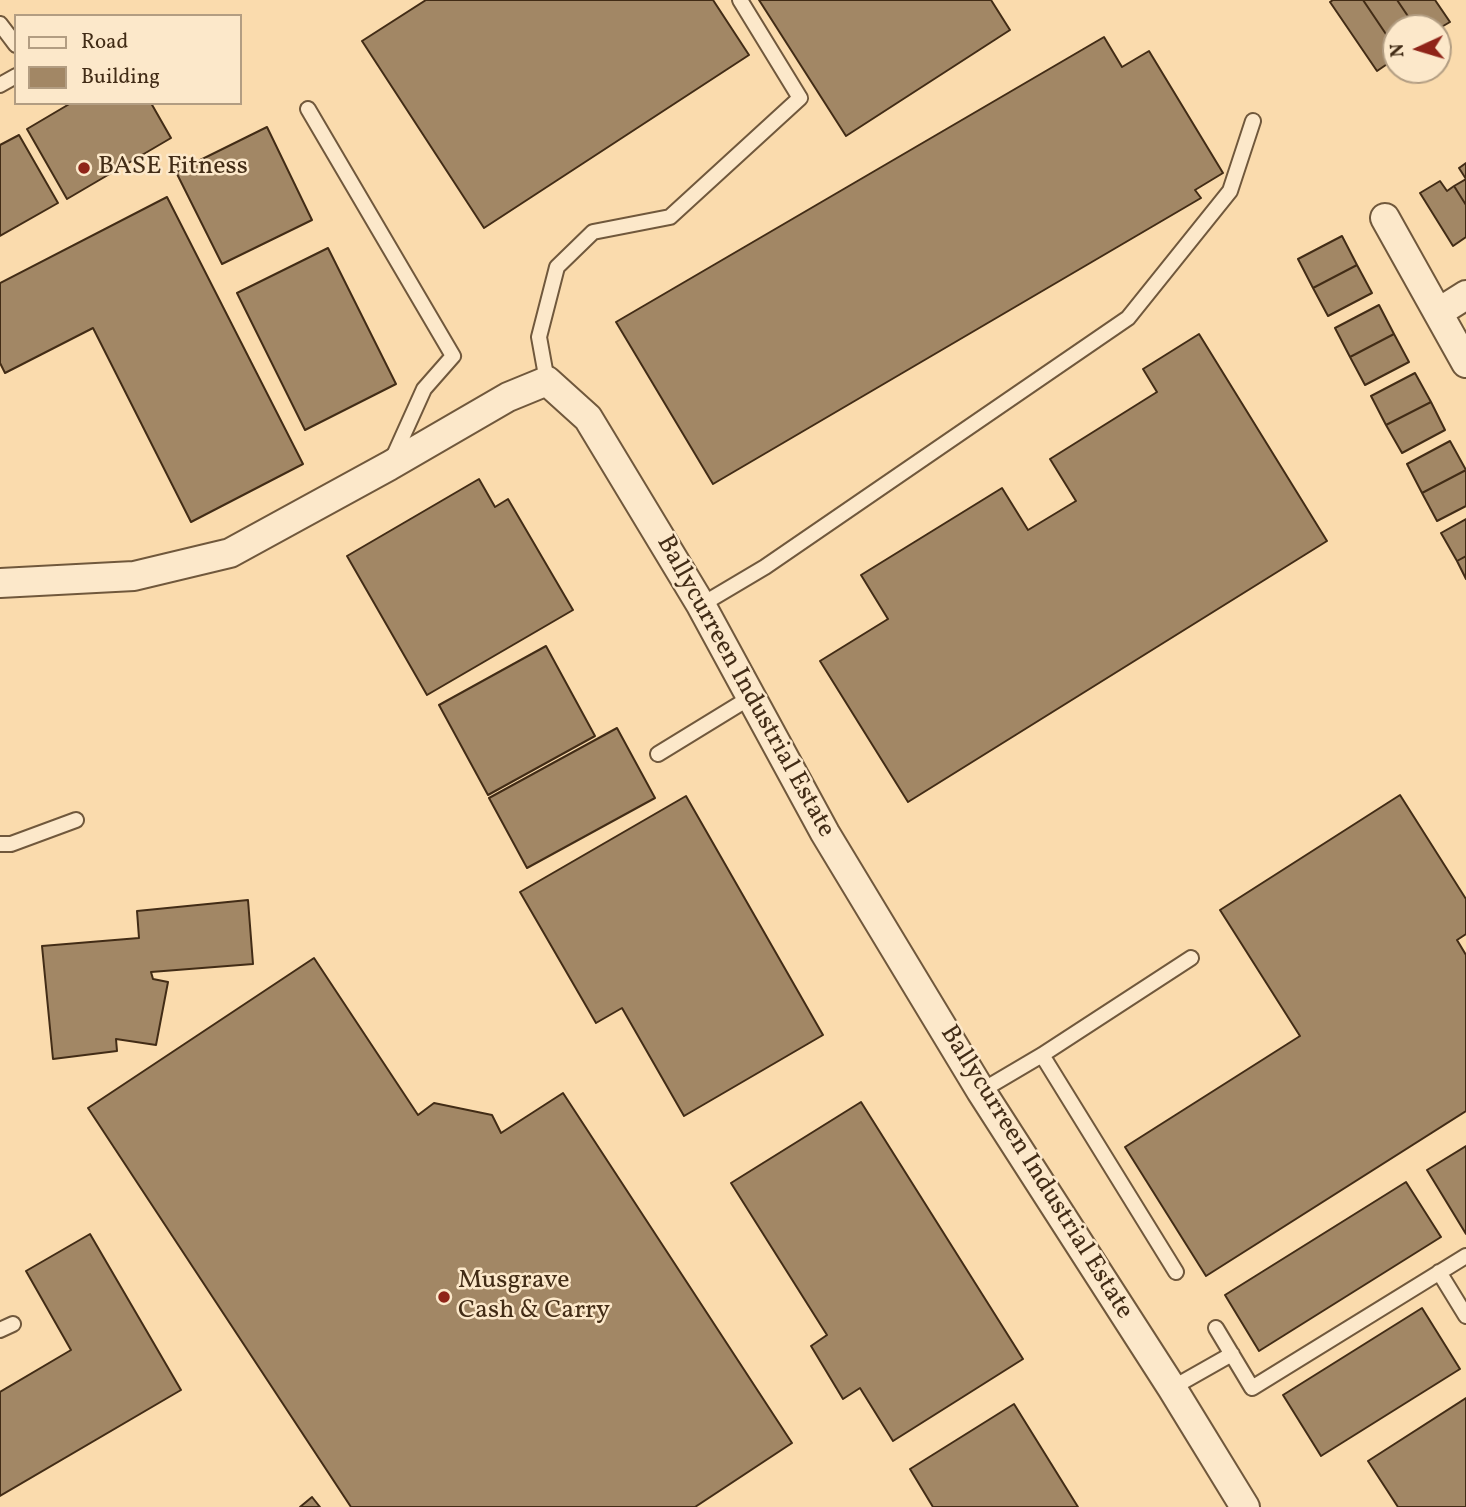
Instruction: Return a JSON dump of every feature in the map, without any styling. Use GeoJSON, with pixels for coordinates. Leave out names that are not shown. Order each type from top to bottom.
{"type":"FeatureCollection","features":[{"type":"Feature","properties":{"kind":"street"},"geometry":{"type":"LineString","coordinates":[[1385,218],[1466,363]]}},
{"type":"Feature","properties":{"kind":"street"},"geometry":{"type":"LineString","coordinates":[[1439,312],[1466,295]]}},
{"type":"Feature","properties":{"kind":"street"},"geometry":{"type":"LineString","coordinates":[[0,583],[134,576],[230,554],[508,397],[548,381]]}},
{"type":"Feature","properties":{"kind":"street","name":"Ballycurreen Industrial Estate"},"geometry":{"type":"LineString","coordinates":[[548,381],[588,418],[701,605],[825,833],[981,1091],[1172,1388],[1245,1507]]}},
{"type":"Feature","properties":{"kind":"lane"},"geometry":{"type":"LineString","coordinates":[[548,381],[539,337],[557,267],[593,232],[670,217],[800,99],[740,0]]}},
{"type":"Feature","properties":{"kind":"lane"},"geometry":{"type":"LineString","coordinates":[[0,24],[14,43]]}},
{"type":"Feature","properties":{"kind":"lane"},"geometry":{"type":"LineString","coordinates":[[307,109],[453,356],[424,389],[389,466]]}},
{"type":"Feature","properties":{"kind":"lane"},"geometry":{"type":"LineString","coordinates":[[701,605],[765,567],[1128,318],[1230,191],[1253,121]]}},
{"type":"Feature","properties":{"kind":"lane"},"geometry":{"type":"LineString","coordinates":[[658,754],[751,697]]}},
{"type":"Feature","properties":{"kind":"lane"},"geometry":{"type":"LineString","coordinates":[[0,844],[11,844],[76,820]]}},
{"type":"Feature","properties":{"kind":"lane"},"geometry":{"type":"LineString","coordinates":[[981,1091],[1042,1055],[1191,958]]}},
{"type":"Feature","properties":{"kind":"lane"},"geometry":{"type":"LineString","coordinates":[[1042,1055],[1176,1272]]}},
{"type":"Feature","properties":{"kind":"lane"},"geometry":{"type":"LineString","coordinates":[[1216,1328],[1252,1388],[1466,1256]]}},
{"type":"Feature","properties":{"kind":"lane"},"geometry":{"type":"LineString","coordinates":[[1439,1272],[1466,1316]]}},
{"type":"Feature","properties":{"kind":"lane"},"geometry":{"type":"LineString","coordinates":[[1172,1388],[1231,1354]]}},
{"type":"Feature","properties":{"kind":"building"},"geometry":{"type":"Polygon","coordinates":[[[426,0],[713,0],[749,55],[484,228],[362,41],[426,0]]]}},
{"type":"Feature","properties":{"kind":"building"},"geometry":{"type":"Polygon","coordinates":[[[759,0],[991,0],[1010,30],[846,136],[759,0]]]}},
{"type":"Feature","properties":{"kind":"building"},"geometry":{"type":"Polygon","coordinates":[[[1363,0],[1382,28],[1382,68],[1377,71],[1330,2],[1363,0]]]}},
{"type":"Feature","properties":{"kind":"building"},"geometry":{"type":"Polygon","coordinates":[[[1363,0],[1397,0],[1406,14],[1382,14],[1382,28],[1363,0]]]}},
{"type":"Feature","properties":{"kind":"building"},"geometry":{"type":"Polygon","coordinates":[[[1397,0],[1435,0],[1445,14],[1406,14],[1397,0]]]}},
{"type":"Feature","properties":{"kind":"building"},"geometry":{"type":"Polygon","coordinates":[[[1104,37],[1122,67],[1149,51],[1223,173],[1195,190],[1201,198],[713,484],[616,322],[1104,37]]]}},
{"type":"Feature","properties":{"kind":"building","name":"BASE Fitness"},"geometry":{"type":"Polygon","coordinates":[[[68,105],[152,105],[171,138],[67,199],[27,129],[68,105]]]}},
{"type":"Feature","properties":{"kind":"building"},"geometry":{"type":"Polygon","coordinates":[[[267,127],[312,220],[222,264],[176,172],[267,127]]]}},
{"type":"Feature","properties":{"kind":"building"},"geometry":{"type":"Polygon","coordinates":[[[19,135],[58,203],[0,236],[0,145],[19,135]]]}},
{"type":"Feature","properties":{"kind":"building"},"geometry":{"type":"Polygon","coordinates":[[[1466,163],[1466,179],[1459,168],[1466,163]]]}},
{"type":"Feature","properties":{"kind":"building"},"geometry":{"type":"Polygon","coordinates":[[[1466,179],[1466,205],[1454,186],[1466,179]]]}},
{"type":"Feature","properties":{"kind":"building"},"geometry":{"type":"Polygon","coordinates":[[[1440,181],[1447,191],[1454,186],[1466,205],[1466,237],[1453,246],[1420,193],[1440,181]]]}},
{"type":"Feature","properties":{"kind":"building"},"geometry":{"type":"Polygon","coordinates":[[[167,197],[303,464],[191,522],[93,328],[5,373],[0,363],[0,283],[167,197]]]}},
{"type":"Feature","properties":{"kind":"building"},"geometry":{"type":"Polygon","coordinates":[[[1342,236],[1357,265],[1313,288],[1298,259],[1342,236]]]}},
{"type":"Feature","properties":{"kind":"building"},"geometry":{"type":"Polygon","coordinates":[[[328,248],[396,384],[305,430],[237,293],[328,248]]]}},
{"type":"Feature","properties":{"kind":"building"},"geometry":{"type":"Polygon","coordinates":[[[1357,265],[1372,293],[1328,316],[1313,288],[1357,265]]]}},
{"type":"Feature","properties":{"kind":"building"},"geometry":{"type":"Polygon","coordinates":[[[1379,305],[1394,334],[1350,357],[1335,328],[1379,305]]]}},
{"type":"Feature","properties":{"kind":"building"},"geometry":{"type":"Polygon","coordinates":[[[1199,334],[1327,541],[908,802],[820,661],[888,619],[861,575],[1002,488],[1028,530],[1076,501],[1050,459],[1157,392],[1143,369],[1199,334]]]}},
{"type":"Feature","properties":{"kind":"building"},"geometry":{"type":"Polygon","coordinates":[[[1394,334],[1409,362],[1365,385],[1350,357],[1394,334]]]}},
{"type":"Feature","properties":{"kind":"building"},"geometry":{"type":"Polygon","coordinates":[[[1415,373],[1431,402],[1386,425],[1371,396],[1415,373]]]}},
{"type":"Feature","properties":{"kind":"building"},"geometry":{"type":"Polygon","coordinates":[[[1431,402],[1445,430],[1402,453],[1386,425],[1431,402]]]}},
{"type":"Feature","properties":{"kind":"building"},"geometry":{"type":"Polygon","coordinates":[[[1450,441],[1466,470],[1422,493],[1407,464],[1450,441]]]}},
{"type":"Feature","properties":{"kind":"building"},"geometry":{"type":"Polygon","coordinates":[[[1466,470],[1466,506],[1437,521],[1422,493],[1466,470]]]}},
{"type":"Feature","properties":{"kind":"building"},"geometry":{"type":"Polygon","coordinates":[[[479,479],[495,507],[508,499],[573,610],[427,695],[347,556],[479,479]]]}},
{"type":"Feature","properties":{"kind":"building"},"geometry":{"type":"Polygon","coordinates":[[[1466,519],[1466,556],[1457,561],[1441,533],[1466,519]]]}},
{"type":"Feature","properties":{"kind":"building"},"geometry":{"type":"Polygon","coordinates":[[[1466,556],[1466,579],[1457,561],[1466,556]]]}},
{"type":"Feature","properties":{"kind":"building"},"geometry":{"type":"Polygon","coordinates":[[[546,646],[595,736],[488,795],[439,705],[546,646]]]}},
{"type":"Feature","properties":{"kind":"building"},"geometry":{"type":"Polygon","coordinates":[[[617,728],[655,798],[527,868],[489,798],[617,728]]]}},
{"type":"Feature","properties":{"kind":"building"},"geometry":{"type":"Polygon","coordinates":[[[1400,795],[1466,899],[1466,934],[1457,940],[1466,955],[1466,1111],[1206,1276],[1125,1147],[1300,1036],[1220,910],[1400,795]]]}},
{"type":"Feature","properties":{"kind":"building"},"geometry":{"type":"Polygon","coordinates":[[[686,796],[823,1035],[684,1116],[622,1008],[596,1023],[520,892],[686,796]]]}},
{"type":"Feature","properties":{"kind":"building"},"geometry":{"type":"Polygon","coordinates":[[[248,900],[253,964],[151,972],[153,979],[168,982],[156,1045],[116,1039],[117,1051],[53,1059],[42,946],[139,938],[137,911],[248,900]]]}},
{"type":"Feature","properties":{"kind":"building"},"geometry":{"type":"Polygon","coordinates":[[[314,958],[418,1115],[434,1103],[492,1115],[501,1133],[563,1093],[792,1443],[695,1507],[351,1507],[88,1108],[314,958]]]}},
{"type":"Feature","properties":{"kind":"building"},"geometry":{"type":"Polygon","coordinates":[[[861,1102],[1023,1359],[893,1441],[860,1388],[843,1399],[811,1346],[827,1335],[731,1183],[861,1102]]]}},
{"type":"Feature","properties":{"kind":"building"},"geometry":{"type":"Polygon","coordinates":[[[1466,1146],[1466,1234],[1427,1170],[1466,1146]]]}},
{"type":"Feature","properties":{"kind":"building"},"geometry":{"type":"Polygon","coordinates":[[[1406,1182],[1441,1237],[1259,1351],[1225,1295],[1406,1182]]]}},
{"type":"Feature","properties":{"kind":"building"},"geometry":{"type":"Polygon","coordinates":[[[90,1234],[181,1390],[0,1496],[0,1392],[71,1350],[26,1271],[90,1234]]]}},
{"type":"Feature","properties":{"kind":"building"},"geometry":{"type":"Polygon","coordinates":[[[1422,1308],[1460,1369],[1321,1456],[1283,1395],[1422,1308]]]}},
{"type":"Feature","properties":{"kind":"building"},"geometry":{"type":"Polygon","coordinates":[[[1466,1398],[1466,1507],[1398,1507],[1368,1461],[1466,1398]]]}},
{"type":"Feature","properties":{"kind":"building"},"geometry":{"type":"Polygon","coordinates":[[[1014,1404],[1078,1507],[933,1507],[910,1469],[1014,1404]]]}},
{"type":"Feature","properties":{"kind":"building"},"geometry":{"type":"Polygon","coordinates":[[[312,1497],[320,1507],[300,1507],[312,1497]]]}},
{"type":"Feature","properties":{"kind":"place","name":"BASE Fitness"},"geometry":{"type":"Point","coordinates":[84,168]}},
{"type":"Feature","properties":{"kind":"place","name":"Musgrave Cash & Carry"},"geometry":{"type":"Point","coordinates":[444,1297]}}]}
